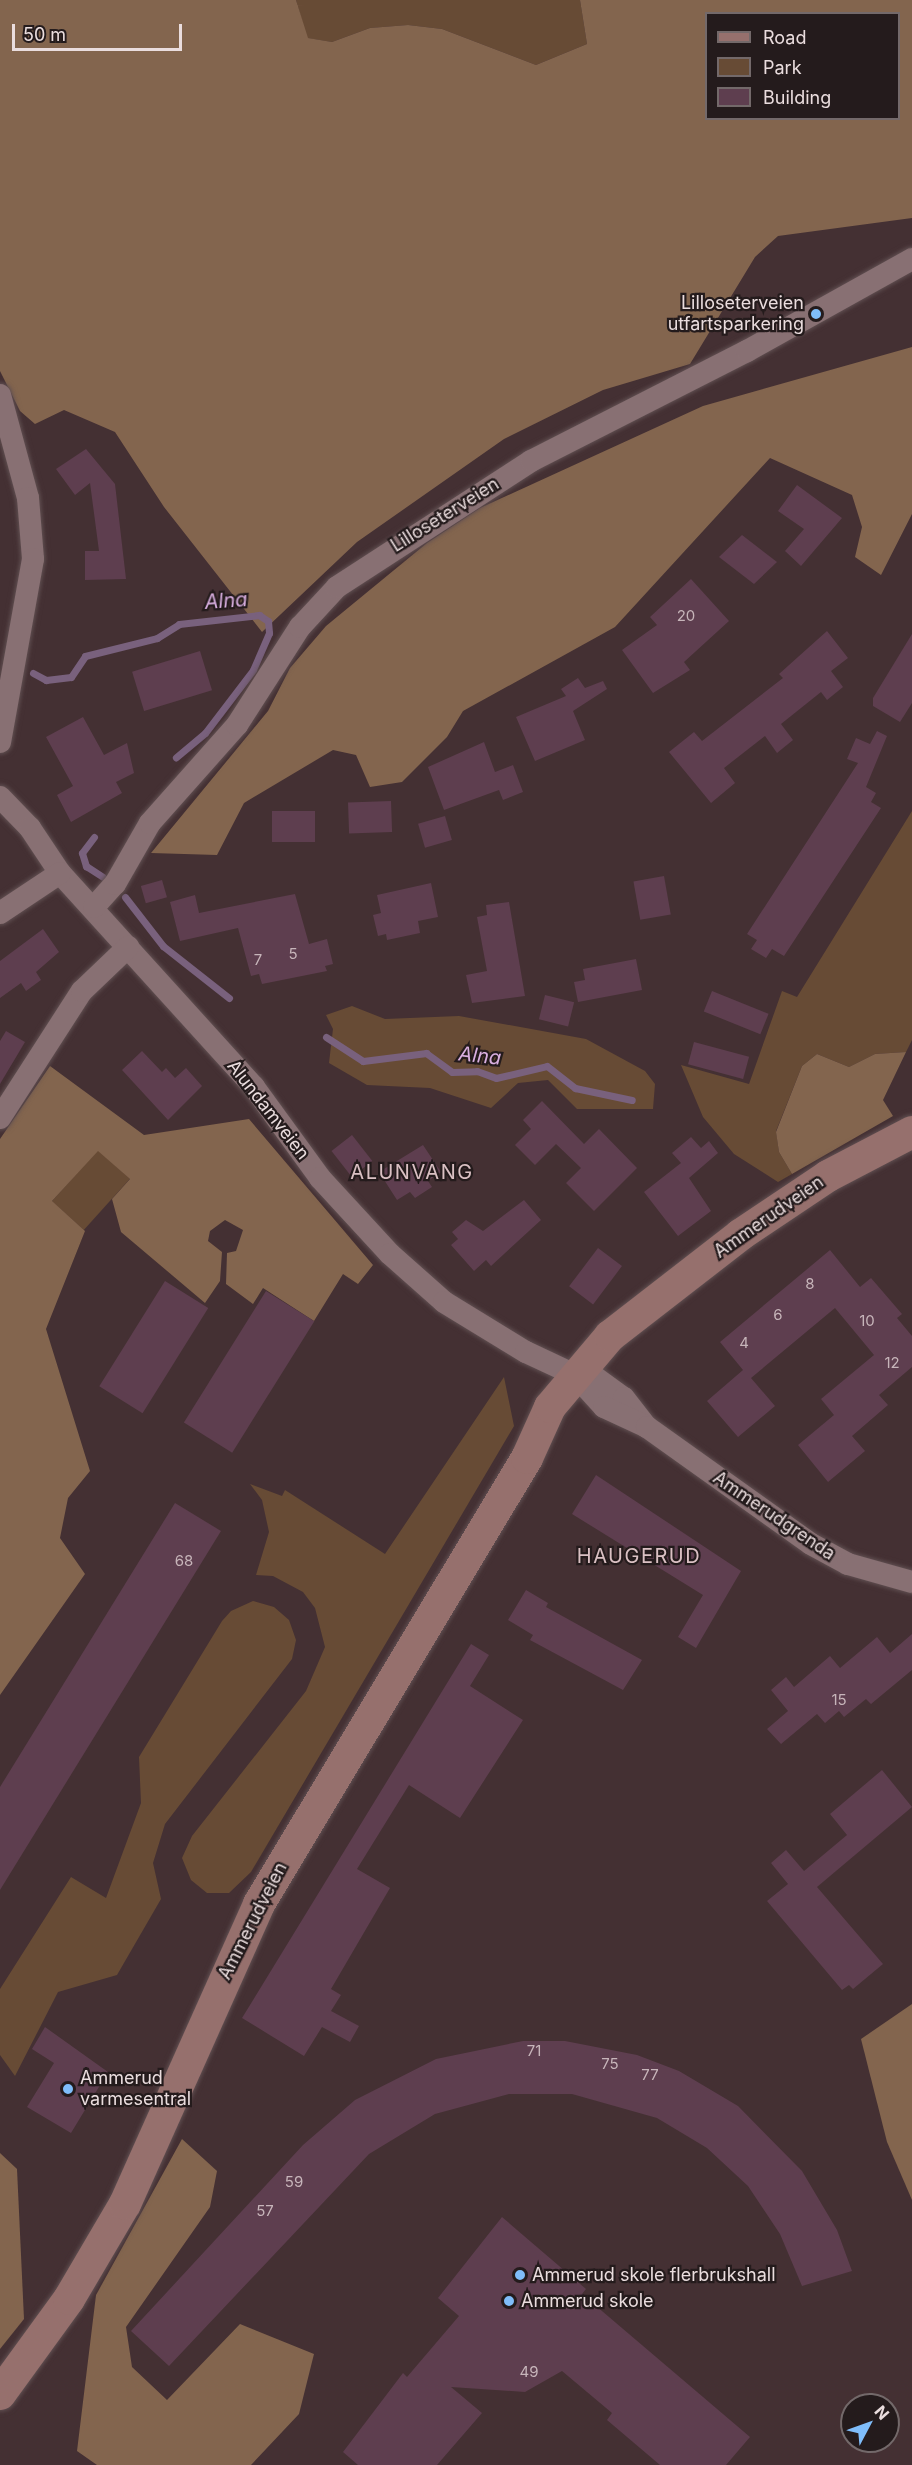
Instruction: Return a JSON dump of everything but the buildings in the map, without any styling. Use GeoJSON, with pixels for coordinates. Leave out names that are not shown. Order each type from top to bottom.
{"type":"FeatureCollection","features":[{"type":"Feature","properties":{"kind":"street","name":"Lilloseterveien"},"geometry":{"type":"LineString","coordinates":[[94,907],[115,884],[150,823],[237,725],[300,627],[337,587],[541,455],[747,351],[912,259]]}},
{"type":"Feature","properties":{"kind":"street"},"geometry":{"type":"LineString","coordinates":[[0,395],[27,498],[33,559],[0,742]]}},
{"type":"Feature","properties":{"kind":"street","name":"Alundamveien"},"geometry":{"type":"LineString","coordinates":[[0,797],[30,828],[60,873],[94,907],[254,1087],[320,1178],[390,1254],[444,1302],[585,1382],[614,1413],[647,1427]]}},
{"type":"Feature","properties":{"kind":"street"},"geometry":{"type":"LineString","coordinates":[[0,913],[60,873]]}},
{"type":"Feature","properties":{"kind":"street"},"geometry":{"type":"LineString","coordinates":[[0,1118],[82,991],[128,947]]}},
{"type":"Feature","properties":{"kind":"street","name":"Ammerudveien"},"geometry":{"type":"LineString","coordinates":[[0,2394],[69,2299],[125,2204],[259,1904],[527,1458],[585,1382],[637,1320],[775,1210],[912,1132]]}},
{"type":"Feature","properties":{"kind":"street","name":"Ammerudgrenda"},"geometry":{"type":"LineString","coordinates":[[647,1427],[811,1544],[882,1576],[912,1582]]}},
{"type":"Feature","properties":{"kind":"green space"},"geometry":{"type":"Polygon","coordinates":[[[296,0],[580,0],[587,44],[536,65],[442,29],[408,25],[370,28],[332,42],[307,38],[296,0]]]}},
{"type":"Feature","properties":{"kind":"green space"},"geometry":{"type":"Polygon","coordinates":[[[912,811],[912,1040],[906,1052],[875,1054],[849,1067],[817,1054],[802,1066],[776,1131],[779,1152],[792,1174],[778,1182],[734,1154],[703,1117],[681,1065],[749,1084],[782,991],[797,997],[912,811]]]}},
{"type":"Feature","properties":{"kind":"green space"},"geometry":{"type":"Polygon","coordinates":[[[352,1006],[385,1019],[459,1016],[586,1039],[645,1071],[655,1084],[653,1109],[577,1109],[548,1080],[518,1083],[491,1108],[430,1088],[367,1085],[329,1063],[333,1029],[326,1015],[352,1006]]]}},
{"type":"Feature","properties":{"kind":"green space"},"geometry":{"type":"Polygon","coordinates":[[[98,1150],[130,1179],[84,1230],[52,1201],[98,1150]]]}},
{"type":"Feature","properties":{"kind":"green space"},"geometry":{"type":"Polygon","coordinates":[[[504,1377],[514,1426],[251,1872],[229,1893],[207,1893],[191,1880],[182,1858],[192,1836],[306,1691],[325,1647],[315,1608],[303,1592],[273,1576],[256,1575],[269,1532],[262,1500],[250,1484],[282,1496],[285,1490],[385,1554],[504,1377]]]}},
{"type":"Feature","properties":{"kind":"green space"},"geometry":{"type":"Polygon","coordinates":[[[253,1601],[274,1607],[289,1620],[296,1640],[292,1659],[165,1824],[153,1863],[161,1899],[117,1975],[58,1992],[15,2076],[0,2055],[0,1989],[71,1877],[106,1898],[141,1803],[139,1757],[222,1621],[231,1611],[253,1601]]]}},
{"type":"Feature","properties":{"kind":"shaded area"},"geometry":{"type":"Polygon","coordinates":[[[0,0],[296,0],[308,38],[332,42],[370,28],[408,25],[442,29],[536,65],[587,44],[580,0],[912,0],[912,218],[778,236],[755,257],[690,364],[603,390],[504,439],[357,542],[262,632],[164,507],[115,432],[64,410],[35,424],[20,411],[0,371],[0,0]]]}},
{"type":"Feature","properties":{"kind":"shaded area"},"geometry":{"type":"Polygon","coordinates":[[[912,347],[912,514],[881,575],[855,557],[862,527],[852,495],[770,458],[615,627],[463,711],[447,737],[402,782],[370,787],[356,755],[333,750],[244,803],[217,855],[151,853],[268,711],[290,668],[326,626],[427,543],[480,508],[703,406],[912,347]]]}},
{"type":"Feature","properties":{"kind":"shaded area"},"geometry":{"type":"Polygon","coordinates":[[[906,1052],[883,1100],[893,1116],[792,1174],[779,1152],[776,1132],[802,1066],[817,1054],[849,1067],[875,1054],[906,1052]]]}},
{"type":"Feature","properties":{"kind":"shaded area"},"geometry":{"type":"Polygon","coordinates":[[[50,1066],[144,1135],[249,1119],[373,1265],[358,1284],[343,1274],[314,1321],[263,1288],[253,1304],[226,1284],[227,1253],[236,1251],[243,1230],[225,1220],[210,1231],[208,1241],[222,1252],[220,1281],[205,1303],[121,1232],[112,1199],[130,1179],[98,1151],[52,1201],[85,1231],[46,1329],[90,1471],[68,1498],[60,1538],[85,1574],[0,1695],[0,1139],[50,1066]]]}},
{"type":"Feature","properties":{"kind":"shaded area"},"geometry":{"type":"Polygon","coordinates":[[[912,2004],[912,2200],[887,2142],[861,2039],[912,2004]]]}},
{"type":"Feature","properties":{"kind":"shaded area"},"geometry":{"type":"Polygon","coordinates":[[[182,2139],[217,2171],[210,2207],[126,2327],[132,2367],[167,2400],[240,2324],[314,2354],[299,2414],[251,2465],[97,2465],[77,2451],[96,2295],[182,2139]]]}},
{"type":"Feature","properties":{"kind":"shaded area"},"geometry":{"type":"Polygon","coordinates":[[[0,2153],[17,2169],[24,2319],[0,2349],[0,2153]]]}},
{"type":"Feature","properties":{"kind":"waterway","name":"Alna"},"geometry":{"type":"LineString","coordinates":[[33,673],[46,680],[71,677],[85,656],[157,638],[179,624],[259,615],[268,621],[269,633],[253,670],[205,733],[176,757]]}},
{"type":"Feature","properties":{"kind":"waterway","name":"Alna"},"geometry":{"type":"LineString","coordinates":[[94,837],[82,853],[86,866],[103,877]]}},
{"type":"Feature","properties":{"kind":"waterway","name":"Alna"},"geometry":{"type":"LineString","coordinates":[[125,897],[163,946],[229,998]]}},
{"type":"Feature","properties":{"kind":"waterway","name":"Alna"},"geometry":{"type":"LineString","coordinates":[[326,1037],[363,1061],[426,1053],[452,1072],[477,1071],[496,1078],[547,1066],[575,1088],[632,1100]]}},
{"type":"Feature","properties":{"kind":"place","name":"Lilloseterveien utfartsparkering"},"geometry":{"type":"Point","coordinates":[816,314]}},
{"type":"Feature","properties":{"kind":"place","name":"Ammerud varmesentral"},"geometry":{"type":"Point","coordinates":[68,2089]}},
{"type":"Feature","properties":{"kind":"place","name":"Ammerud skole flerbrukshall"},"geometry":{"type":"Point","coordinates":[520,2275]}},
{"type":"Feature","properties":{"kind":"place","name":"Ammerud skole"},"geometry":{"type":"Point","coordinates":[509,2301]}},
{"type":"Feature","properties":{"kind":"district","name":"ALUNVANG"},"geometry":{"type":"Point","coordinates":[412,1172]}},
{"type":"Feature","properties":{"kind":"district","name":"HAUGERUD"},"geometry":{"type":"Point","coordinates":[639,1556]}}]}
